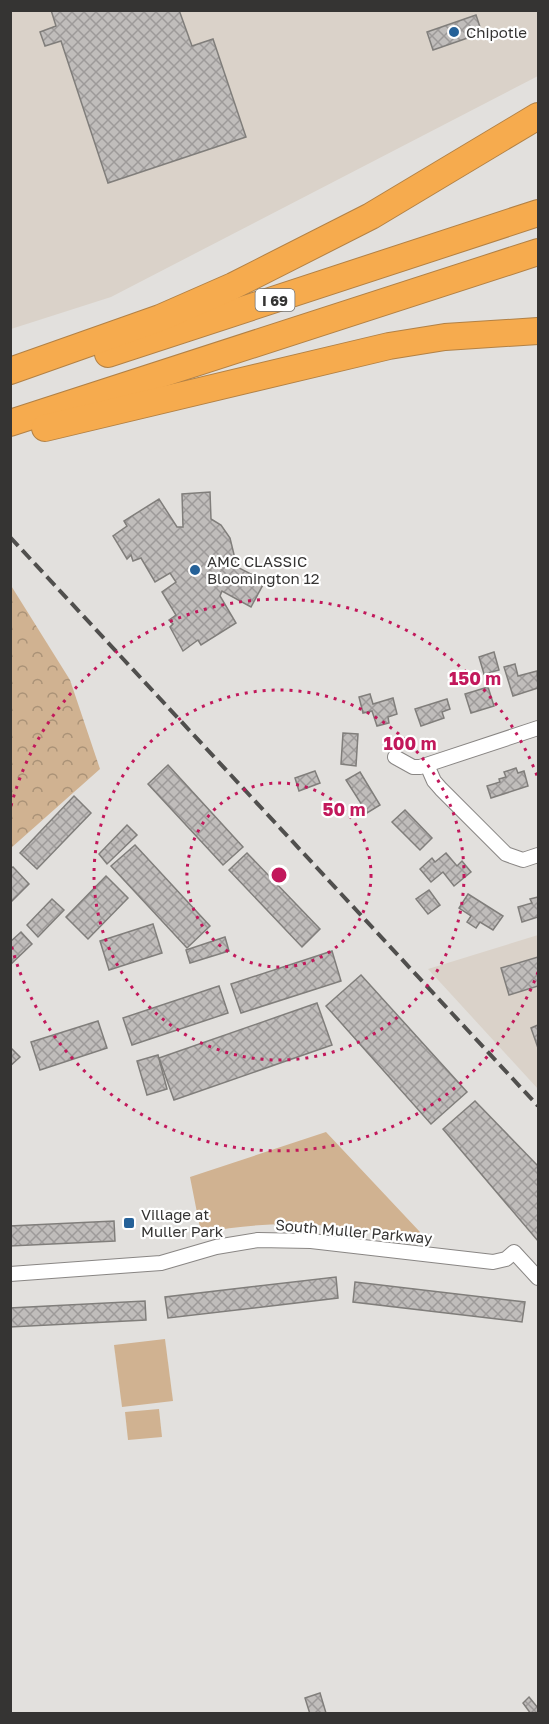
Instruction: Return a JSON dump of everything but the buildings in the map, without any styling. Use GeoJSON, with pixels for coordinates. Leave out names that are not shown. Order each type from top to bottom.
{"type":"FeatureCollection","features":[{"type":"Feature","properties":{"kind":"highway"},"geometry":{"type":"LineString","coordinates":[[10,371],[160,318],[233,286],[371,216],[537,115]]}},
{"type":"Feature","properties":{"kind":"highway","name":"I 69"},"geometry":{"type":"LineString","coordinates":[[10,386],[538,213]]}},
{"type":"Feature","properties":{"kind":"highway","name":"I 69"},"geometry":{"type":"LineString","coordinates":[[10,423],[538,252]]}},
{"type":"Feature","properties":{"kind":"highway"},"geometry":{"type":"LineString","coordinates":[[10,435],[388,346],[445,337],[538,331]]}},
{"type":"Feature","properties":{"kind":"street"},"geometry":{"type":"LineString","coordinates":[[395,758],[413,767],[427,765],[538,728]]}},
{"type":"Feature","properties":{"kind":"street"},"geometry":{"type":"LineString","coordinates":[[427,765],[441,789],[506,854],[523,860],[538,855]]}},
{"type":"Feature","properties":{"kind":"street","name":"South Muller Parkway"},"geometry":{"type":"LineString","coordinates":[[10,1274],[161,1263],[238,1243],[281,1239],[493,1262],[506,1259],[514,1252],[538,1278]]}},
{"type":"Feature","properties":{"kind":"shaded area"},"geometry":{"type":"Polygon","coordinates":[[[10,11],[538,11],[538,76],[111,297],[11,329],[10,11]]]}},
{"type":"Feature","properties":{"kind":"shaded area"},"geometry":{"type":"Polygon","coordinates":[[[538,935],[538,1089],[428,969],[538,935]]]}},
{"type":"Feature","properties":{"kind":"green space"},"geometry":{"type":"Polygon","coordinates":[[[10,584],[70,680],[100,769],[11,848],[10,584]]]}},
{"type":"Feature","properties":{"kind":"green space"},"geometry":{"type":"Polygon","coordinates":[[[326,1132],[420,1232],[421,1237],[364,1229],[284,1224],[257,1225],[201,1233],[190,1177],[326,1132]]]}},
{"type":"Feature","properties":{"kind":"green space"},"geometry":{"type":"Polygon","coordinates":[[[165,1339],[173,1401],[122,1407],[114,1345],[165,1339]]]}},
{"type":"Feature","properties":{"kind":"green space"},"geometry":{"type":"Polygon","coordinates":[[[159,1409],[162,1437],[128,1440],[125,1412],[159,1409]]]}},
{"type":"Feature","properties":{"kind":"railway"},"geometry":{"type":"LineString","coordinates":[[10,537],[538,1106]]}},
{"type":"Feature","properties":{"kind":"place","name":"Chipotle"},"geometry":{"type":"Point","coordinates":[454,32]}},
{"type":"Feature","properties":{"kind":"place","name":"AMC CLASSIC Bloomington 12"},"geometry":{"type":"Point","coordinates":[195,570]}},
{"type":"Feature","properties":{"kind":"place","name":"Village at Muller Park"},"geometry":{"type":"Point","coordinates":[129,1223]}}]}
